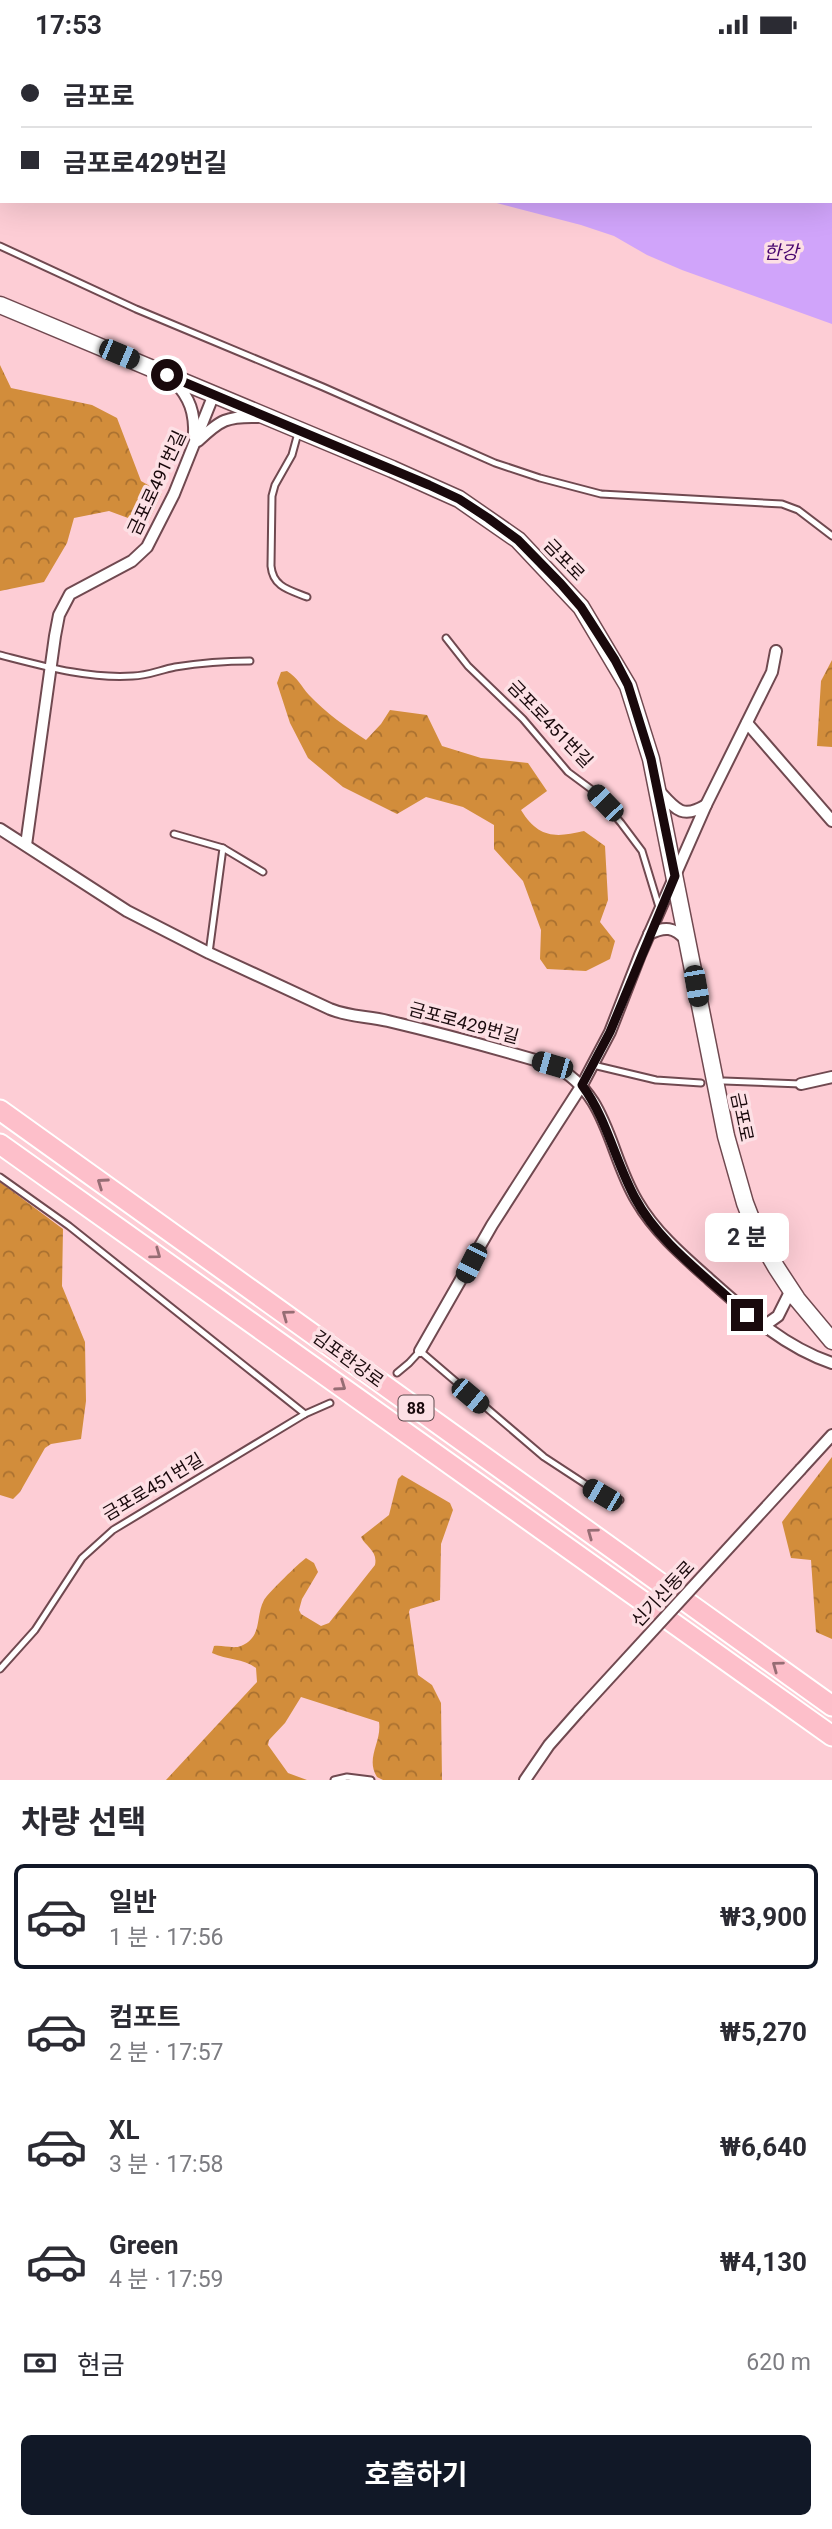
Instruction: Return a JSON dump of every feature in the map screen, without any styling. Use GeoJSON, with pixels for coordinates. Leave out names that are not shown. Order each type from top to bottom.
{"type":"FeatureCollection","features":[{"type":"Feature","properties":{"kind":"highway","name":"김포한강로"},"geometry":{"type":"LineString","coordinates":[[0,1111],[832,1706]]}},
{"type":"Feature","properties":{"kind":"highway","name":"김포한강로"},"geometry":{"type":"LineString","coordinates":[[0,1144],[832,1736]]}},
{"type":"Feature","properties":{"kind":"main road","name":"금포로"},"geometry":{"type":"LineString","coordinates":[[0,305],[299,429],[459,499],[518,540],[581,607],[628,685],[640,719],[659,791],[734,1170],[757,1234],[791,1290],[832,1341]]}},
{"type":"Feature","properties":{"kind":"street"},"geometry":{"type":"LineString","coordinates":[[167,375],[189,400],[195,420],[194,446]]}},
{"type":"Feature","properties":{"kind":"street","name":"금포로491번길"},"geometry":{"type":"LineString","coordinates":[[26,845],[59,615],[63,604],[70,594],[81,586],[141,555],[155,535],[214,394]]}},
{"type":"Feature","properties":{"kind":"street"},"geometry":{"type":"LineString","coordinates":[[194,446],[212,428],[228,418],[268,417]]}},
{"type":"Feature","properties":{"kind":"street"},"geometry":{"type":"LineString","coordinates":[[419,1351],[492,1225],[582,1085],[610,1032],[706,804],[772,672],[776,651]]}},
{"type":"Feature","properties":{"kind":"street"},"geometry":{"type":"LineString","coordinates":[[747,723],[832,821]]}},
{"type":"Feature","properties":{"kind":"street"},"geometry":{"type":"LineString","coordinates":[[659,791],[673,807],[681,811],[696,811],[706,804]]}},
{"type":"Feature","properties":{"kind":"street","name":"금포로429번길"},"geometry":{"type":"LineString","coordinates":[[0,829],[127,911],[209,953],[341,1014],[385,1020],[552,1065],[568,1072],[594,1102],[625,1178],[647,1217],[661,1234],[747,1315],[809,1355],[832,1363]]}},
{"type":"Feature","properties":{"kind":"street"},"geometry":{"type":"LineString","coordinates":[[649,935],[661,928],[669,928],[677,930],[688,941]]}},
{"type":"Feature","properties":{"kind":"street"},"geometry":{"type":"LineString","coordinates":[[801,1084],[832,1077]]}},
{"type":"Feature","properties":{"kind":"street"},"geometry":{"type":"LineString","coordinates":[[764,1326],[778,1316],[791,1290]]}},
{"type":"Feature","properties":{"kind":"street","name":"신기신동로"},"geometry":{"type":"LineString","coordinates":[[525,1780],[549,1745],[579,1711],[832,1435]]}},
{"type":"Feature","properties":{"kind":"lane"},"geometry":{"type":"LineString","coordinates":[[0,246],[136,309],[495,463],[601,494],[782,504],[798,510],[832,536]]}},
{"type":"Feature","properties":{"kind":"lane"},"geometry":{"type":"LineString","coordinates":[[299,429],[292,455],[275,485],[272,496],[271,566],[272,576],[277,584],[307,597]]}},
{"type":"Feature","properties":{"kind":"lane","name":"금포로451번길"},"geometry":{"type":"LineString","coordinates":[[446,638],[468,666],[523,719],[568,772],[595,792],[621,823],[642,851],[660,910]]}},
{"type":"Feature","properties":{"kind":"lane"},"geometry":{"type":"LineString","coordinates":[[0,655],[51,668],[133,676],[189,665],[250,661]]}},
{"type":"Feature","properties":{"kind":"lane"},"geometry":{"type":"LineString","coordinates":[[174,834],[223,848],[263,872]]}},
{"type":"Feature","properties":{"kind":"lane"},"geometry":{"type":"LineString","coordinates":[[209,953],[223,848]]}},
{"type":"Feature","properties":{"kind":"lane"},"geometry":{"type":"LineString","coordinates":[[593,1065],[656,1080],[701,1083]]}},
{"type":"Feature","properties":{"kind":"lane"},"geometry":{"type":"LineString","coordinates":[[724,1081],[801,1084]]}},
{"type":"Feature","properties":{"kind":"lane"},"geometry":{"type":"LineString","coordinates":[[0,1177],[69,1226],[305,1414]]}},
{"type":"Feature","properties":{"kind":"lane"},"geometry":{"type":"LineString","coordinates":[[397,1373],[419,1351],[544,1457],[602,1495],[620,1500]]}},
{"type":"Feature","properties":{"kind":"lane","name":"금포로451번길"},"geometry":{"type":"LineString","coordinates":[[0,1669],[35,1630],[82,1558],[113,1530],[305,1414],[330,1403]]}},
{"type":"Feature","properties":{"kind":"lane"},"geometry":{"type":"LineString","coordinates":[[334,1780],[347,1776],[371,1780]]}},
{"type":"Feature","properties":{"kind":"green space"},"geometry":{"type":"Polygon","coordinates":[[[0,365],[11,388],[92,405],[117,418],[141,481],[162,493],[147,525],[109,511],[74,518],[67,543],[44,582],[0,591],[0,365]]]}},
{"type":"Feature","properties":{"kind":"green space"},"geometry":{"type":"Polygon","coordinates":[[[832,660],[832,747],[817,746],[821,681],[832,660]]]}},
{"type":"Feature","properties":{"kind":"green space"},"geometry":{"type":"Polygon","coordinates":[[[287,671],[322,708],[366,740],[390,710],[427,715],[442,746],[481,758],[528,763],[547,791],[521,810],[527,819],[548,834],[564,835],[584,831],[605,846],[608,900],[600,922],[615,941],[610,959],[586,971],[547,969],[540,959],[541,930],[523,881],[494,849],[494,825],[463,807],[426,797],[397,814],[343,787],[308,758],[290,723],[277,683],[281,672],[287,671]]]}},
{"type":"Feature","properties":{"kind":"green space"},"geometry":{"type":"Polygon","coordinates":[[[0,1182],[63,1229],[62,1286],[85,1342],[86,1401],[81,1439],[51,1444],[45,1448],[20,1492],[13,1499],[0,1495],[0,1182]]]}},
{"type":"Feature","properties":{"kind":"green space"},"geometry":{"type":"Polygon","coordinates":[[[832,1457],[832,1639],[816,1632],[811,1560],[791,1558],[782,1522],[832,1457]]]}},
{"type":"Feature","properties":{"kind":"green space"},"geometry":{"type":"Polygon","coordinates":[[[402,1475],[450,1503],[453,1510],[441,1544],[440,1600],[410,1609],[409,1612],[418,1675],[432,1685],[441,1703],[442,1780],[383,1780],[377,1777],[373,1757],[379,1722],[301,1697],[268,1745],[288,1773],[307,1780],[166,1780],[257,1682],[256,1668],[246,1662],[212,1653],[214,1646],[238,1647],[248,1642],[256,1632],[264,1600],[306,1558],[314,1563],[318,1572],[302,1599],[299,1610],[321,1626],[329,1623],[375,1565],[373,1553],[361,1537],[389,1515],[398,1479],[402,1475]]]}},
{"type":"Feature","properties":{"kind":"water","name":"한강"},"geometry":{"type":"Polygon","coordinates":[[[497,203],[832,203],[832,324],[682,270],[647,255],[614,236],[497,203]]]}},
{"type":"Feature","properties":{"kind":"route"},"geometry":{"type":"LineString","coordinates":[[167,375],[459,499],[518,540],[540,561],[581,607],[615,660],[628,685],[640,719],[659,791],[675,876],[610,1032],[582,1085],[594,1102],[625,1178],[647,1217],[661,1234],[747,1315]]}}]}
